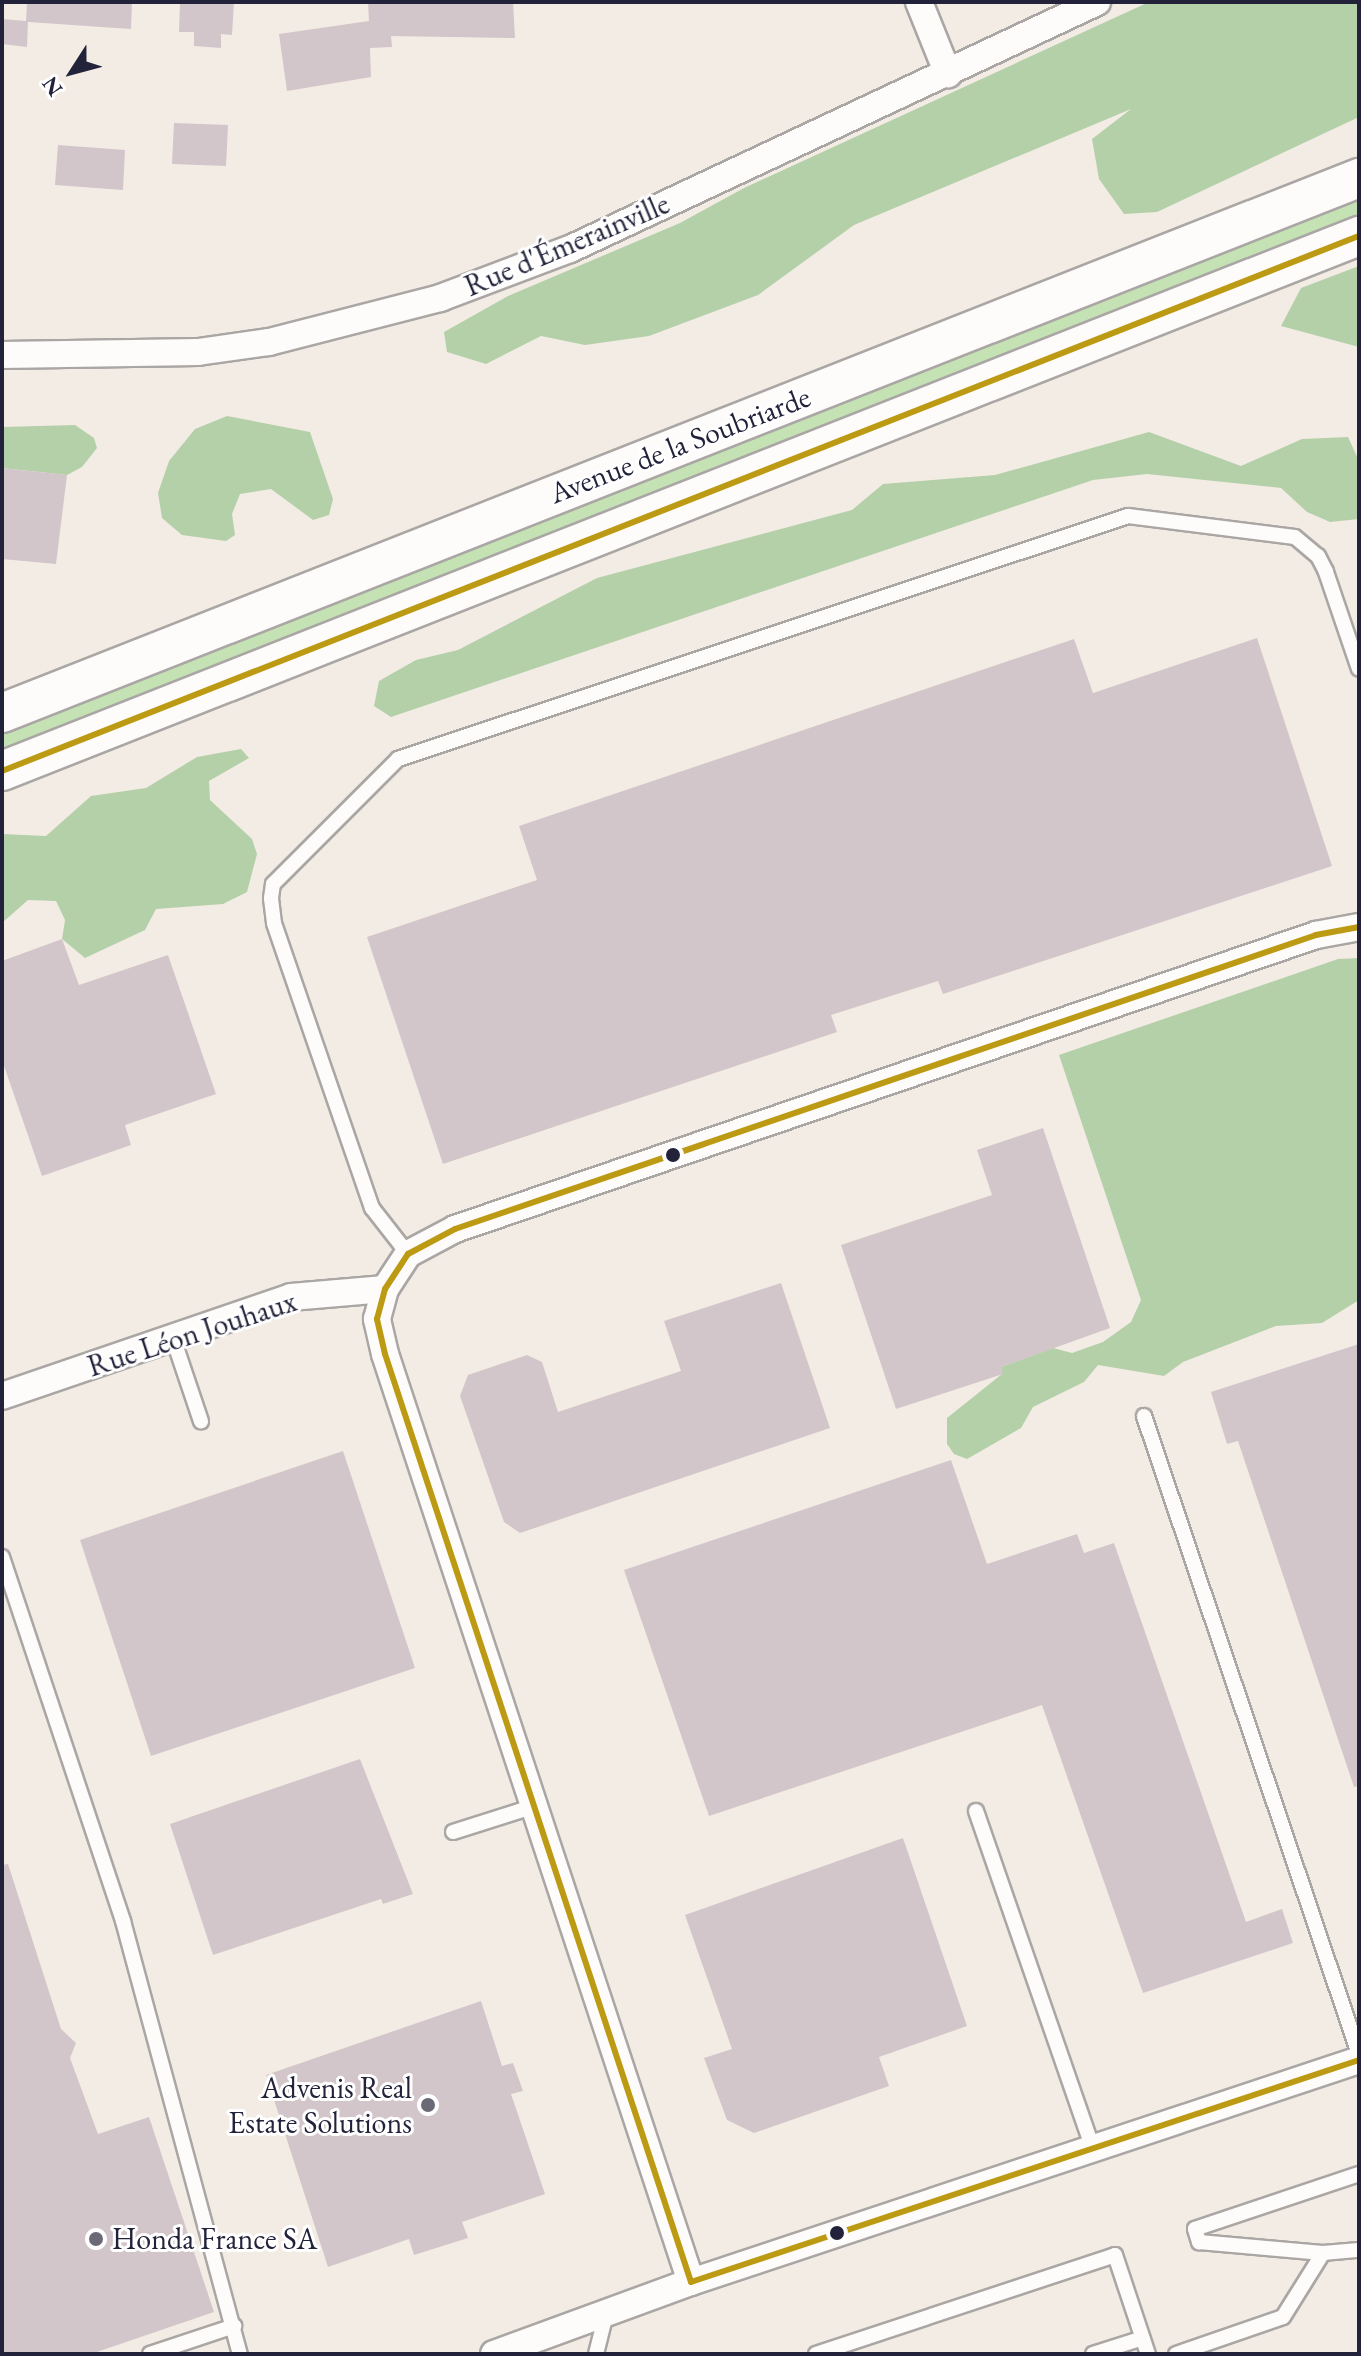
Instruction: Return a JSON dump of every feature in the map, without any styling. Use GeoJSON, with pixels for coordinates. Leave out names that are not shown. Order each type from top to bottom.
{"type":"FeatureCollection","features":[{"type":"Feature","properties":{"kind":"street"},"geometry":{"type":"LineString","coordinates":[[919,2],[948,74]]}},
{"type":"Feature","properties":{"kind":"street","name":"Rue d'Émerainville"},"geometry":{"type":"LineString","coordinates":[[2,355],[198,352],[269,342],[440,298],[570,249],[1097,2]]}},
{"type":"Feature","properties":{"kind":"street","name":"Avenue de la Soubriarde"},"geometry":{"type":"LineString","coordinates":[[2,713],[1359,178]]}},
{"type":"Feature","properties":{"kind":"street","name":"Avenue de la Soubriarde"},"geometry":{"type":"LineString","coordinates":[[2,771],[1359,236]]}},
{"type":"Feature","properties":{"kind":"street"},"geometry":{"type":"LineString","coordinates":[[691,2282],[385,1354],[377,1319],[385,1289],[408,1254],[470,1224],[1316,935],[1359,927]]}},
{"type":"Feature","properties":{"kind":"street","name":"Rue Léon Jouhaux"},"geometry":{"type":"LineString","coordinates":[[2,1396],[291,1297],[385,1289]]}},
{"type":"Feature","properties":{"kind":"street"},"geometry":{"type":"LineString","coordinates":[[494,2354],[605,2317],[691,2282],[1359,2060]]}},
{"type":"Feature","properties":{"kind":"lane"},"geometry":{"type":"LineString","coordinates":[[408,1254],[372,1208],[274,923],[271,898],[273,884],[398,759],[1128,516],[1295,537],[1318,556],[1326,572],[1359,669]]}},
{"type":"Feature","properties":{"kind":"lane"},"geometry":{"type":"LineString","coordinates":[[173,1338],[201,1421]]}},
{"type":"Feature","properties":{"kind":"lane"},"geometry":{"type":"LineString","coordinates":[[1144,1416],[1359,2054]]}},
{"type":"Feature","properties":{"kind":"lane"},"geometry":{"type":"LineString","coordinates":[[2,1557],[123,1921],[240,2354]]}},
{"type":"Feature","properties":{"kind":"lane"},"geometry":{"type":"LineString","coordinates":[[453,1832],[535,1806]]}},
{"type":"Feature","properties":{"kind":"lane"},"geometry":{"type":"LineString","coordinates":[[976,1811],[1093,2149]]}},
{"type":"Feature","properties":{"kind":"lane"},"geometry":{"type":"LineString","coordinates":[[1359,2174],[1195,2229],[1199,2242],[1323,2253],[1359,2250]]}},
{"type":"Feature","properties":{"kind":"lane"},"geometry":{"type":"LineString","coordinates":[[1176,2354],[1283,2317],[1323,2253]]}},
{"type":"Feature","properties":{"kind":"lane"},"geometry":{"type":"LineString","coordinates":[[816,2354],[1115,2255],[1148,2354]]}},
{"type":"Feature","properties":{"kind":"lane"},"geometry":{"type":"LineString","coordinates":[[596,2354],[605,2317]]}},
{"type":"Feature","properties":{"kind":"lane"},"geometry":{"type":"LineString","coordinates":[[150,2354],[234,2326]]}},
{"type":"Feature","properties":{"kind":"lane"},"geometry":{"type":"LineString","coordinates":[[1093,2354],[1143,2338]]}},
{"type":"Feature","properties":{"kind":"green space"},"geometry":{"type":"Polygon","coordinates":[[[1149,2],[1359,2],[1359,117],[1157,212],[1124,214],[1099,179],[1092,139],[1131,109],[854,225],[758,295],[649,336],[585,345],[541,336],[486,364],[447,352],[444,332],[508,296],[680,223],[744,188],[1149,2]]]}},
{"type":"Feature","properties":{"kind":"green space"},"geometry":{"type":"Polygon","coordinates":[[[1359,198],[1359,217],[2,751],[4,732],[1359,198]]]}},
{"type":"Feature","properties":{"kind":"green space"},"geometry":{"type":"Polygon","coordinates":[[[1359,266],[1359,347],[1281,326],[1301,288],[1359,266]]]}},
{"type":"Feature","properties":{"kind":"green space"},"geometry":{"type":"Polygon","coordinates":[[[227,416],[310,432],[333,499],[329,515],[313,520],[271,489],[240,494],[232,514],[235,535],[226,541],[182,535],[162,518],[158,493],[169,461],[195,429],[227,416]]]}},
{"type":"Feature","properties":{"kind":"green space"},"geometry":{"type":"Polygon","coordinates":[[[75,425],[94,438],[97,448],[82,467],[67,475],[2,468],[2,427],[75,425]]]}},
{"type":"Feature","properties":{"kind":"green space"},"geometry":{"type":"Polygon","coordinates":[[[1149,432],[1241,466],[1302,439],[1348,437],[1359,461],[1359,519],[1330,522],[1307,512],[1281,488],[1147,474],[1093,480],[391,717],[374,706],[379,681],[416,660],[458,650],[597,578],[852,510],[883,484],[995,475],[1149,432]]]}},
{"type":"Feature","properties":{"kind":"green space"},"geometry":{"type":"Polygon","coordinates":[[[241,749],[249,758],[209,781],[210,800],[252,839],[257,854],[247,892],[223,904],[156,909],[145,930],[85,958],[62,939],[65,920],[56,901],[28,900],[2,923],[2,834],[46,836],[91,796],[146,788],[197,757],[241,749]]]}},
{"type":"Feature","properties":{"kind":"green space"},"geometry":{"type":"Polygon","coordinates":[[[1359,958],[1359,1300],[1322,1323],[1276,1326],[1183,1362],[1164,1376],[1098,1365],[1084,1382],[1033,1407],[1021,1428],[967,1459],[954,1454],[947,1444],[947,1418],[1002,1374],[1001,1367],[1053,1348],[1072,1353],[1103,1342],[1131,1322],[1141,1300],[1059,1055],[1338,959],[1359,958]]]}},
{"type":"Feature","properties":{"kind":"building"},"geometry":{"type":"Polygon","coordinates":[[[27,2],[132,2],[131,29],[28,22],[27,47],[2,44],[2,19],[26,21],[27,2]]]}},
{"type":"Feature","properties":{"kind":"building"},"geometry":{"type":"Polygon","coordinates":[[[180,2],[234,2],[232,35],[221,34],[221,48],[194,46],[194,32],[179,32],[180,2]]]}},
{"type":"Feature","properties":{"kind":"building"},"geometry":{"type":"Polygon","coordinates":[[[368,2],[513,2],[515,38],[391,36],[392,47],[370,48],[371,77],[287,91],[279,34],[369,21],[368,2]]]}},
{"type":"Feature","properties":{"kind":"building"},"geometry":{"type":"Polygon","coordinates":[[[174,123],[228,125],[226,166],[172,164],[174,123]]]}},
{"type":"Feature","properties":{"kind":"building"},"geometry":{"type":"Polygon","coordinates":[[[58,145],[125,150],[123,190],[55,185],[58,145]]]}},
{"type":"Feature","properties":{"kind":"building"},"geometry":{"type":"Polygon","coordinates":[[[2,468],[67,475],[56,564],[2,559],[2,468]]]}},
{"type":"Feature","properties":{"kind":"building"},"geometry":{"type":"Polygon","coordinates":[[[1257,638],[1332,866],[943,994],[938,981],[831,1015],[837,1032],[443,1164],[367,937],[537,880],[519,826],[1074,639],[1093,693],[1257,638]]]}},
{"type":"Feature","properties":{"kind":"building"},"geometry":{"type":"Polygon","coordinates":[[[62,939],[79,985],[168,955],[216,1094],[125,1125],[131,1145],[42,1176],[2,1060],[2,961],[62,939]]]}},
{"type":"Feature","properties":{"kind":"building"},"geometry":{"type":"Polygon","coordinates":[[[1043,1128],[1110,1328],[1001,1367],[1003,1374],[896,1409],[841,1245],[992,1195],[977,1150],[1043,1128]]]}},
{"type":"Feature","properties":{"kind":"building"},"geometry":{"type":"Polygon","coordinates":[[[781,1283],[830,1428],[520,1533],[504,1522],[460,1396],[468,1375],[527,1355],[542,1362],[558,1412],[681,1371],[664,1321],[781,1283]]]}},
{"type":"Feature","properties":{"kind":"building"},"geometry":{"type":"Polygon","coordinates":[[[1359,1344],[1359,1786],[1354,1787],[1238,1441],[1227,1444],[1211,1392],[1359,1344]]]}},
{"type":"Feature","properties":{"kind":"building"},"geometry":{"type":"Polygon","coordinates":[[[343,1451],[415,1668],[151,1756],[80,1540],[343,1451]]]}},
{"type":"Feature","properties":{"kind":"building"},"geometry":{"type":"Polygon","coordinates":[[[951,1460],[987,1564],[1077,1534],[1084,1553],[1114,1543],[1246,1922],[1282,1909],[1293,1943],[1143,1993],[1042,1705],[709,1816],[624,1570],[951,1460]]]}},
{"type":"Feature","properties":{"kind":"building"},"geometry":{"type":"Polygon","coordinates":[[[360,1759],[413,1894],[383,1904],[381,1899],[213,1955],[170,1824],[360,1759]]]}},
{"type":"Feature","properties":{"kind":"building"},"geometry":{"type":"Polygon","coordinates":[[[903,1838],[967,2026],[879,2057],[889,2086],[754,2133],[727,2120],[704,2058],[732,2049],[685,1915],[903,1838]]]}},
{"type":"Feature","properties":{"kind":"building","name":"Honda France SA"},"geometry":{"type":"Polygon","coordinates":[[[8,1864],[61,2029],[76,2043],[70,2058],[98,2134],[149,2117],[214,2312],[91,2354],[2,2354],[2,1865],[8,1864]]]}},
{"type":"Feature","properties":{"kind":"building"},"geometry":{"type":"Polygon","coordinates":[[[481,2001],[502,2066],[513,2063],[523,2091],[511,2094],[545,2194],[462,2222],[468,2238],[414,2255],[409,2239],[328,2267],[266,2075],[481,2001]]]}},
{"type":"Feature","properties":{"kind":"transit line"},"geometry":{"type":"LineString","coordinates":[[2,771],[1359,236]]}},
{"type":"Feature","properties":{"kind":"transit line"},"geometry":{"type":"LineString","coordinates":[[691,2282],[385,1354],[377,1319],[385,1289],[408,1254],[455,1229],[1316,935],[1359,927]]}},
{"type":"Feature","properties":{"kind":"transit line"},"geometry":{"type":"LineString","coordinates":[[691,2282],[1359,2060]]}},
{"type":"Feature","properties":{"kind":"place","name":"Advenis Real Estate Solutions"},"geometry":{"type":"Point","coordinates":[428,2105]}},
{"type":"Feature","properties":{"kind":"place","name":"Honda France SA"},"geometry":{"type":"Point","coordinates":[96,2239]}}]}
